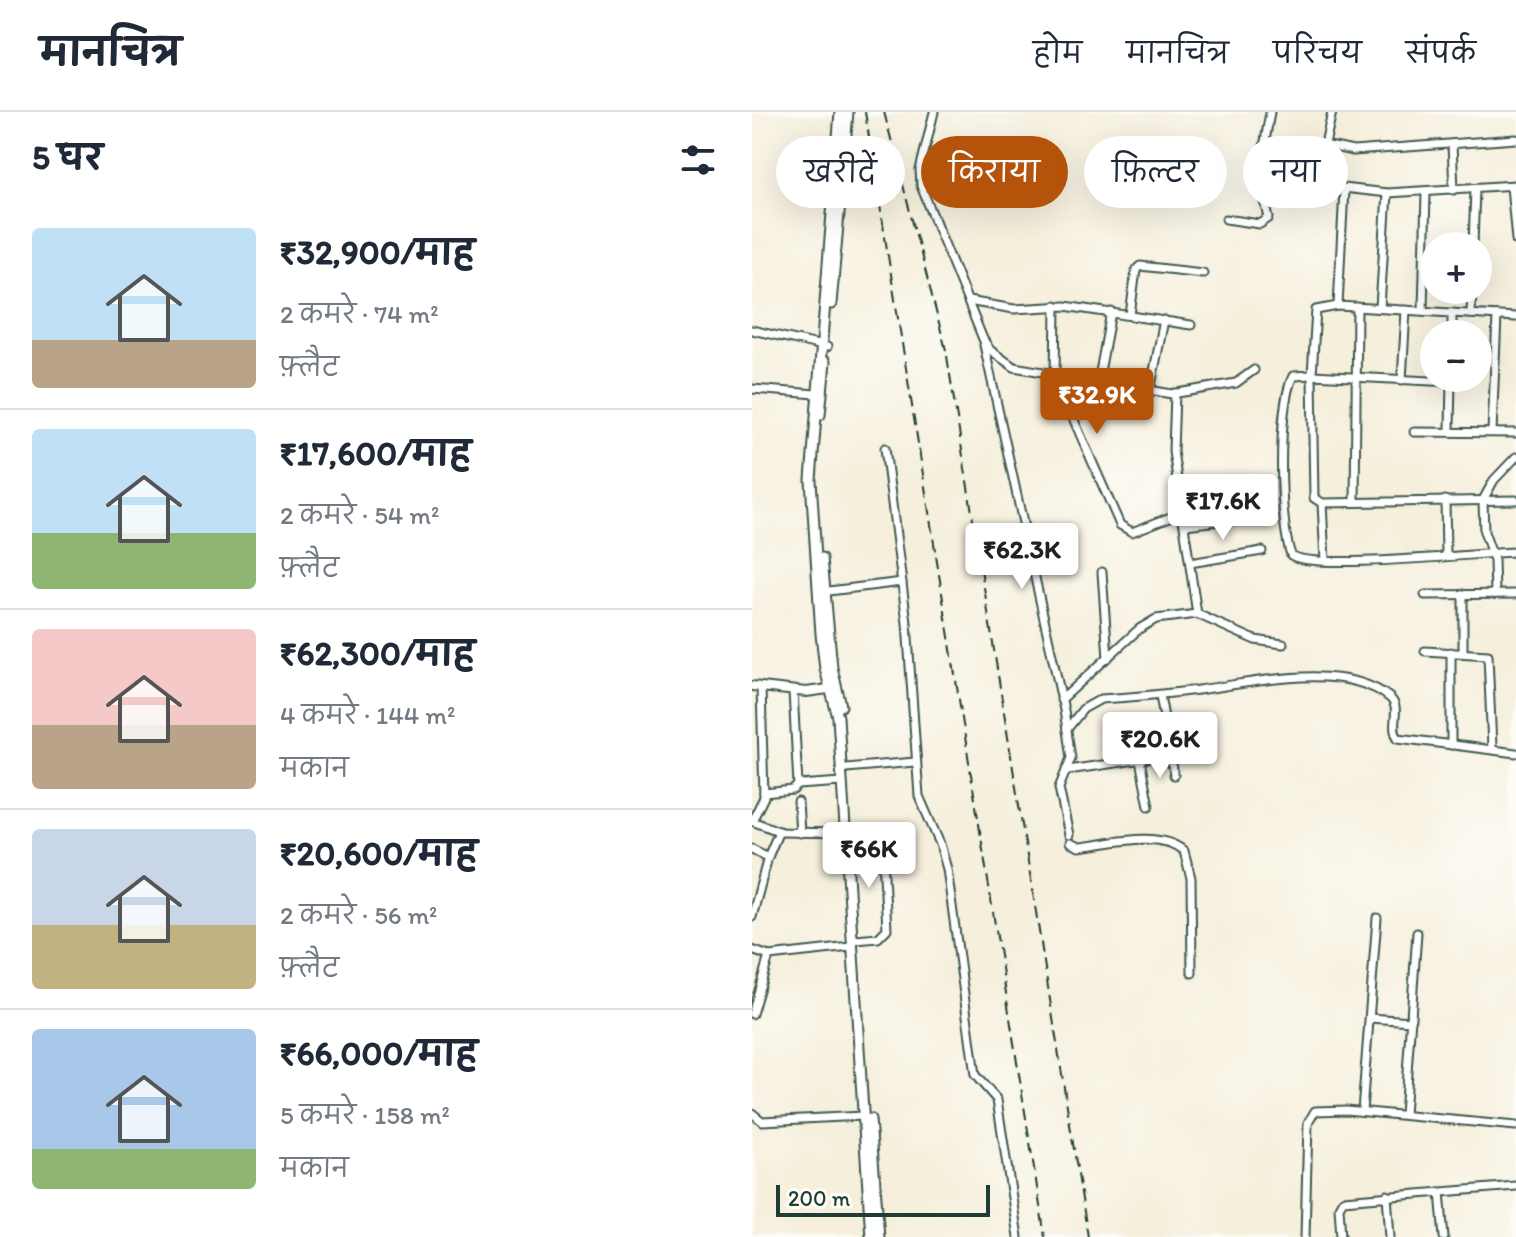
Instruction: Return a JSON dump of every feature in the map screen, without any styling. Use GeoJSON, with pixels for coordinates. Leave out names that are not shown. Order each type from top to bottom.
{"type":"FeatureCollection","features":[{"type":"Feature","properties":{"kind":"main road"},"geometry":{"type":"LineString","coordinates":[[822,592],[818,454],[840,112]]}},
{"type":"Feature","properties":{"kind":"main road"},"geometry":{"type":"LineString","coordinates":[[848,112],[824,346],[816,394],[811,480],[838,717],[879,1237]]}},
{"type":"Feature","properties":{"kind":"main road"},"geometry":{"type":"LineString","coordinates":[[833,688],[843,716],[871,1237]]}},
{"type":"Feature","properties":{"kind":"street"},"geometry":{"type":"LineString","coordinates":[[934,112],[920,178],[983,339],[1067,729],[1071,758],[1059,788],[1070,839],[1079,847],[1156,840],[1169,842],[1184,851],[1191,878],[1192,973]]}},
{"type":"Feature","properties":{"kind":"street"},"geometry":{"type":"LineString","coordinates":[[1226,219],[1260,224],[1269,218],[1259,177],[1270,112]]}},
{"type":"Feature","properties":{"kind":"street"},"geometry":{"type":"LineString","coordinates":[[1326,136],[1332,112]]}},
{"type":"Feature","properties":{"kind":"street"},"geometry":{"type":"LineString","coordinates":[[1348,150],[1516,139]]}},
{"type":"Feature","properties":{"kind":"street"},"geometry":{"type":"LineString","coordinates":[[1452,144],[1454,190]]}},
{"type":"Feature","properties":{"kind":"street"},"geometry":{"type":"LineString","coordinates":[[1348,189],[1387,193],[1514,186],[1516,240]]}},
{"type":"Feature","properties":{"kind":"street"},"geometry":{"type":"LineString","coordinates":[[1473,232],[1475,189]]}},
{"type":"Feature","properties":{"kind":"street"},"geometry":{"type":"LineString","coordinates":[[1423,311],[1426,192]]}},
{"type":"Feature","properties":{"kind":"street"},"geometry":{"type":"LineString","coordinates":[[1380,308],[1387,193]]}},
{"type":"Feature","properties":{"kind":"street"},"geometry":{"type":"LineString","coordinates":[[1338,306],[1343,208]]}},
{"type":"Feature","properties":{"kind":"street"},"geometry":{"type":"LineString","coordinates":[[1130,315],[1136,270],[1140,266],[1203,273]]}},
{"type":"Feature","properties":{"kind":"street"},"geometry":{"type":"LineString","coordinates":[[968,301],[1014,309],[1056,305],[1191,325]]}},
{"type":"Feature","properties":{"kind":"street"},"geometry":{"type":"LineString","coordinates":[[1471,304],[1471,314]]}},
{"type":"Feature","properties":{"kind":"street"},"geometry":{"type":"LineString","coordinates":[[1056,305],[1055,377],[1124,530],[1139,531],[1183,512]]}},
{"type":"Feature","properties":{"kind":"street"},"geometry":{"type":"LineString","coordinates":[[1325,561],[1322,503],[1312,492],[1314,313],[1319,307],[1338,306],[1516,317]]}},
{"type":"Feature","properties":{"kind":"street"},"geometry":{"type":"LineString","coordinates":[[1355,502],[1357,307]]}},
{"type":"Feature","properties":{"kind":"street"},"geometry":{"type":"LineString","coordinates":[[1402,380],[1406,310]]}},
{"type":"Feature","properties":{"kind":"street"},"geometry":{"type":"LineString","coordinates":[[1098,383],[1111,312]]}},
{"type":"Feature","properties":{"kind":"street"},"geometry":{"type":"LineString","coordinates":[[1452,313],[1452,320]]}},
{"type":"Feature","properties":{"kind":"street"},"geometry":{"type":"LineString","coordinates":[[1492,432],[1497,316]]}},
{"type":"Feature","properties":{"kind":"street"},"geometry":{"type":"LineString","coordinates":[[1150,391],[1164,320]]}},
{"type":"Feature","properties":{"kind":"street"},"geometry":{"type":"LineString","coordinates":[[752,330],[824,346]]}},
{"type":"Feature","properties":{"kind":"street"},"geometry":{"type":"LineString","coordinates":[[983,339],[990,350],[1014,367],[1055,377],[1150,391],[1175,393],[1236,383],[1254,370]]}},
{"type":"Feature","properties":{"kind":"street"},"geometry":{"type":"LineString","coordinates":[[1420,380],[1293,376],[1285,396],[1282,425],[1288,543],[1296,559],[1325,561],[1516,552]]}},
{"type":"Feature","properties":{"kind":"street"},"geometry":{"type":"LineString","coordinates":[[752,389],[816,394]]}},
{"type":"Feature","properties":{"kind":"street"},"geometry":{"type":"LineString","coordinates":[[1450,430],[1451,392]]}},
{"type":"Feature","properties":{"kind":"street"},"geometry":{"type":"LineString","coordinates":[[1175,393],[1173,451],[1197,614]]}},
{"type":"Feature","properties":{"kind":"street"},"geometry":{"type":"LineString","coordinates":[[1414,432],[1516,433]]}},
{"type":"Feature","properties":{"kind":"street"},"geometry":{"type":"LineString","coordinates":[[885,448],[902,582],[915,762],[923,809],[940,844],[947,869],[975,1075],[979,1083],[994,1094],[999,1111],[1018,1237]]}},
{"type":"Feature","properties":{"kind":"street"},"geometry":{"type":"LineString","coordinates":[[1495,594],[1492,552],[1484,532],[1483,500],[1494,480],[1516,457]]}},
{"type":"Feature","properties":{"kind":"street"},"geometry":{"type":"LineString","coordinates":[[1445,500],[1446,555]]}},
{"type":"Feature","properties":{"kind":"street"},"geometry":{"type":"LineString","coordinates":[[1322,503],[1516,500]]}},
{"type":"Feature","properties":{"kind":"street"},"geometry":{"type":"LineString","coordinates":[[1185,525],[1253,517]]}},
{"type":"Feature","properties":{"kind":"street"},"geometry":{"type":"LineString","coordinates":[[1190,563],[1262,551]]}},
{"type":"Feature","properties":{"kind":"street"},"geometry":{"type":"LineString","coordinates":[[1102,572],[1108,658]]}},
{"type":"Feature","properties":{"kind":"street"},"geometry":{"type":"LineString","coordinates":[[822,592],[902,582]]}},
{"type":"Feature","properties":{"kind":"street"},"geometry":{"type":"LineString","coordinates":[[1463,594],[1463,653]]}},
{"type":"Feature","properties":{"kind":"street"},"geometry":{"type":"LineString","coordinates":[[1425,595],[1516,594]]}},
{"type":"Feature","properties":{"kind":"street"},"geometry":{"type":"LineString","coordinates":[[1061,700],[1149,622],[1197,614],[1255,640],[1283,644]]}},
{"type":"Feature","properties":{"kind":"street"},"geometry":{"type":"LineString","coordinates":[[1425,651],[1484,654],[1490,658],[1492,748]]}},
{"type":"Feature","properties":{"kind":"street"},"geometry":{"type":"LineString","coordinates":[[1451,652],[1451,745]]}},
{"type":"Feature","properties":{"kind":"street"},"geometry":{"type":"LineString","coordinates":[[1067,729],[1094,701],[1307,676],[1357,682],[1394,703],[1393,729],[1398,738],[1516,753]]}},
{"type":"Feature","properties":{"kind":"street"},"geometry":{"type":"LineString","coordinates":[[833,688],[793,691],[757,687],[764,793],[761,809],[752,821],[779,831],[845,833]]}},
{"type":"Feature","properties":{"kind":"street"},"geometry":{"type":"LineString","coordinates":[[793,691],[798,785]]}},
{"type":"Feature","properties":{"kind":"street"},"geometry":{"type":"LineString","coordinates":[[1160,695],[1174,775]]}},
{"type":"Feature","properties":{"kind":"street"},"geometry":{"type":"LineString","coordinates":[[1068,770],[1170,755]]}},
{"type":"Feature","properties":{"kind":"street"},"geometry":{"type":"LineString","coordinates":[[1140,760],[1149,806]]}},
{"type":"Feature","properties":{"kind":"street"},"geometry":{"type":"LineString","coordinates":[[846,768],[915,762]]}},
{"type":"Feature","properties":{"kind":"street"},"geometry":{"type":"LineString","coordinates":[[764,793],[793,790],[798,785],[842,782]]}},
{"type":"Feature","properties":{"kind":"street"},"geometry":{"type":"LineString","coordinates":[[798,802],[800,833]]}},
{"type":"Feature","properties":{"kind":"street"},"geometry":{"type":"LineString","coordinates":[[752,917],[768,857],[779,831]]}},
{"type":"Feature","properties":{"kind":"street"},"geometry":{"type":"LineString","coordinates":[[752,950],[769,956],[854,944],[878,938],[886,932],[882,840]]}},
{"type":"Feature","properties":{"kind":"street"},"geometry":{"type":"LineString","coordinates":[[752,849],[768,857]]}},
{"type":"Feature","properties":{"kind":"street"},"geometry":{"type":"LineString","coordinates":[[852,863],[904,861]]}},
{"type":"Feature","properties":{"kind":"street"},"geometry":{"type":"LineString","coordinates":[[1362,1111],[1377,918]]}},
{"type":"Feature","properties":{"kind":"street"},"geometry":{"type":"LineString","coordinates":[[1404,1115],[1417,933]]}},
{"type":"Feature","properties":{"kind":"street"},"geometry":{"type":"LineString","coordinates":[[752,1014],[769,956]]}},
{"type":"Feature","properties":{"kind":"street"},"geometry":{"type":"LineString","coordinates":[[1370,1018],[1411,1021]]}},
{"type":"Feature","properties":{"kind":"street"},"geometry":{"type":"LineString","coordinates":[[1305,1237],[1310,1116],[1322,1109],[1516,1126]]}},
{"type":"Feature","properties":{"kind":"street"},"geometry":{"type":"LineString","coordinates":[[752,1113],[762,1121],[863,1116]]}},
{"type":"Feature","properties":{"kind":"street"},"geometry":{"type":"LineString","coordinates":[[1341,1237],[1340,1202],[1387,1195],[1516,1186]]}},
{"type":"Feature","properties":{"kind":"street"},"geometry":{"type":"LineString","coordinates":[[1440,1192],[1444,1237]]}},
{"type":"Feature","properties":{"kind":"street"},"geometry":{"type":"LineString","coordinates":[[1387,1195],[1390,1237]]}},
{"type":"Feature","properties":{"kind":"railway"},"geometry":{"type":"LineString","coordinates":[[865,112],[1045,1237]]}},
{"type":"Feature","properties":{"kind":"railway"},"geometry":{"type":"LineString","coordinates":[[884,112],[946,350],[1088,1237]]}}]}
